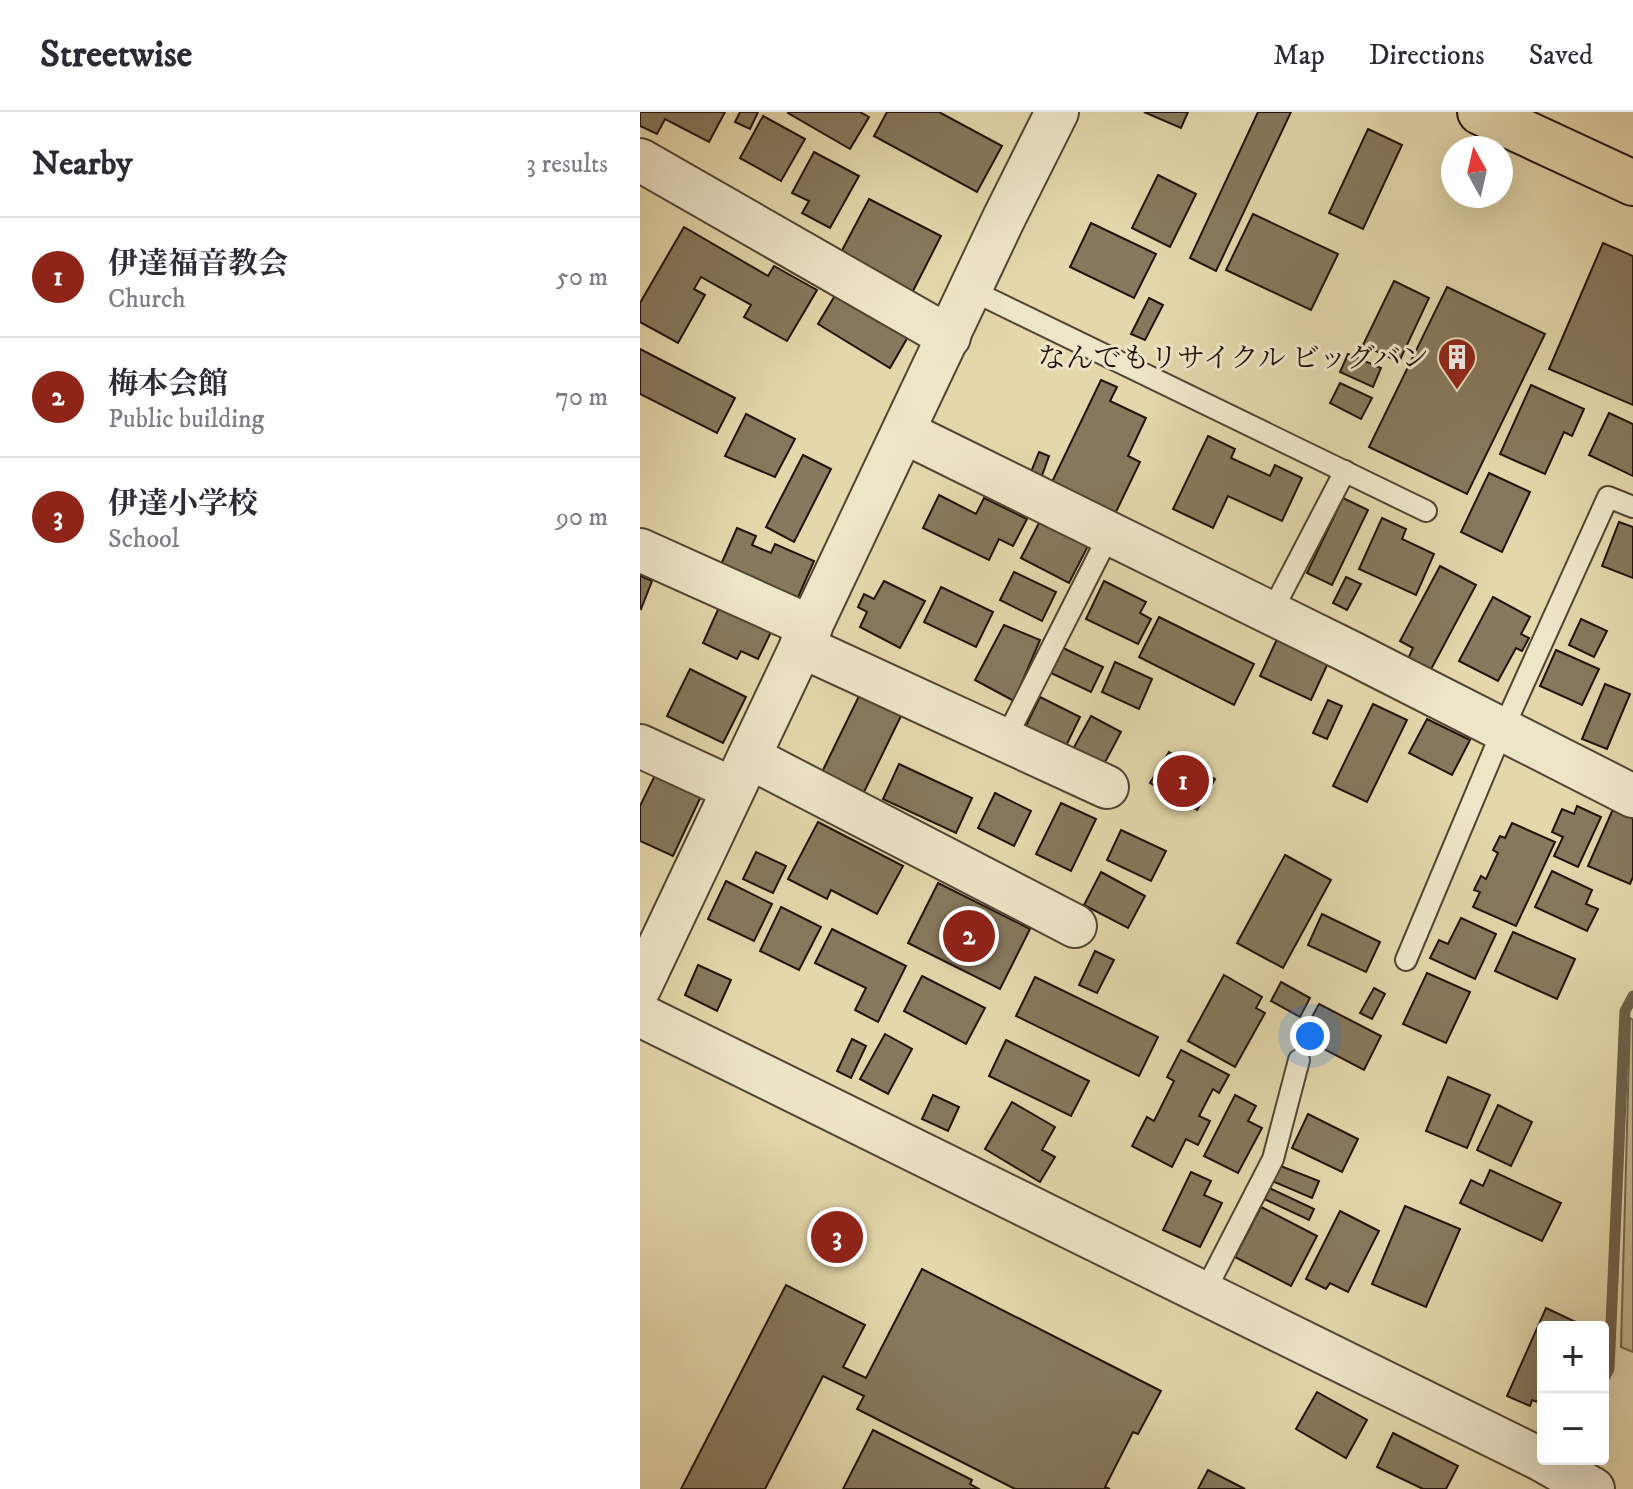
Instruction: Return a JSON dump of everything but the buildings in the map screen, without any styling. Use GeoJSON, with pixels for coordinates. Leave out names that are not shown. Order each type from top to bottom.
{"type":"FeatureCollection","features":[{"type":"Feature","properties":{"kind":"highway"},"geometry":{"type":"LineString","coordinates":[[1480,112],[1633,183]]}},
{"type":"Feature","properties":{"kind":"street"},"geometry":{"type":"LineString","coordinates":[[640,987],[1057,112]]}},
{"type":"Feature","properties":{"kind":"street"},"geometry":{"type":"LineString","coordinates":[[640,160],[949,337]]}},
{"type":"Feature","properties":{"kind":"street"},"geometry":{"type":"LineString","coordinates":[[904,432],[1633,796]]}},
{"type":"Feature","properties":{"kind":"street"},"geometry":{"type":"LineString","coordinates":[[640,550],[1005,740],[1107,787]]}},
{"type":"Feature","properties":{"kind":"street"},"geometry":{"type":"LineString","coordinates":[[640,746],[741,773],[1075,926]]}},
{"type":"Feature","properties":{"kind":"street"},"geometry":{"type":"LineString","coordinates":[[640,1015],[1540,1459],[1590,1487]]}},
{"type":"Feature","properties":{"kind":"lane"},"geometry":{"type":"LineString","coordinates":[[971,290],[1426,511]]}},
{"type":"Feature","properties":{"kind":"lane"},"geometry":{"type":"LineString","coordinates":[[1271,613],[1345,471]]}},
{"type":"Feature","properties":{"kind":"lane"},"geometry":{"type":"LineString","coordinates":[[1406,960],[1503,729],[1608,497],[1633,507]]}},
{"type":"Feature","properties":{"kind":"lane"},"geometry":{"type":"LineString","coordinates":[[1005,740],[1110,533]]}},
{"type":"Feature","properties":{"kind":"lane"},"geometry":{"type":"LineString","coordinates":[[1204,1293],[1273,1159],[1299,1060]]}},
{"type":"Feature","properties":{"kind":"shaded area"},"geometry":{"type":"Polygon","coordinates":[[[1630,1018],[1633,1020],[1633,1352],[1621,1347],[1630,1018]]]}},
{"type":"Feature","properties":{"kind":"waterway"},"geometry":{"type":"LineString","coordinates":[[1609,1369],[1625,1011],[1633,996]]}},
{"type":"Feature","properties":{"kind":"place","name":"なんでもリサイクル ビッグバン"},"geometry":{"type":"Point","coordinates":[1457,391]}},
{"type":"Feature","properties":{"kind":"place","name":"伊達福音教会"},"geometry":{"type":"Point","coordinates":[1183,781]}},
{"type":"Feature","properties":{"kind":"place","name":"梅本会館"},"geometry":{"type":"Point","coordinates":[969,936]}},
{"type":"Feature","properties":{"kind":"place","name":"伊達小学校"},"geometry":{"type":"Point","coordinates":[837,1237]}}]}
